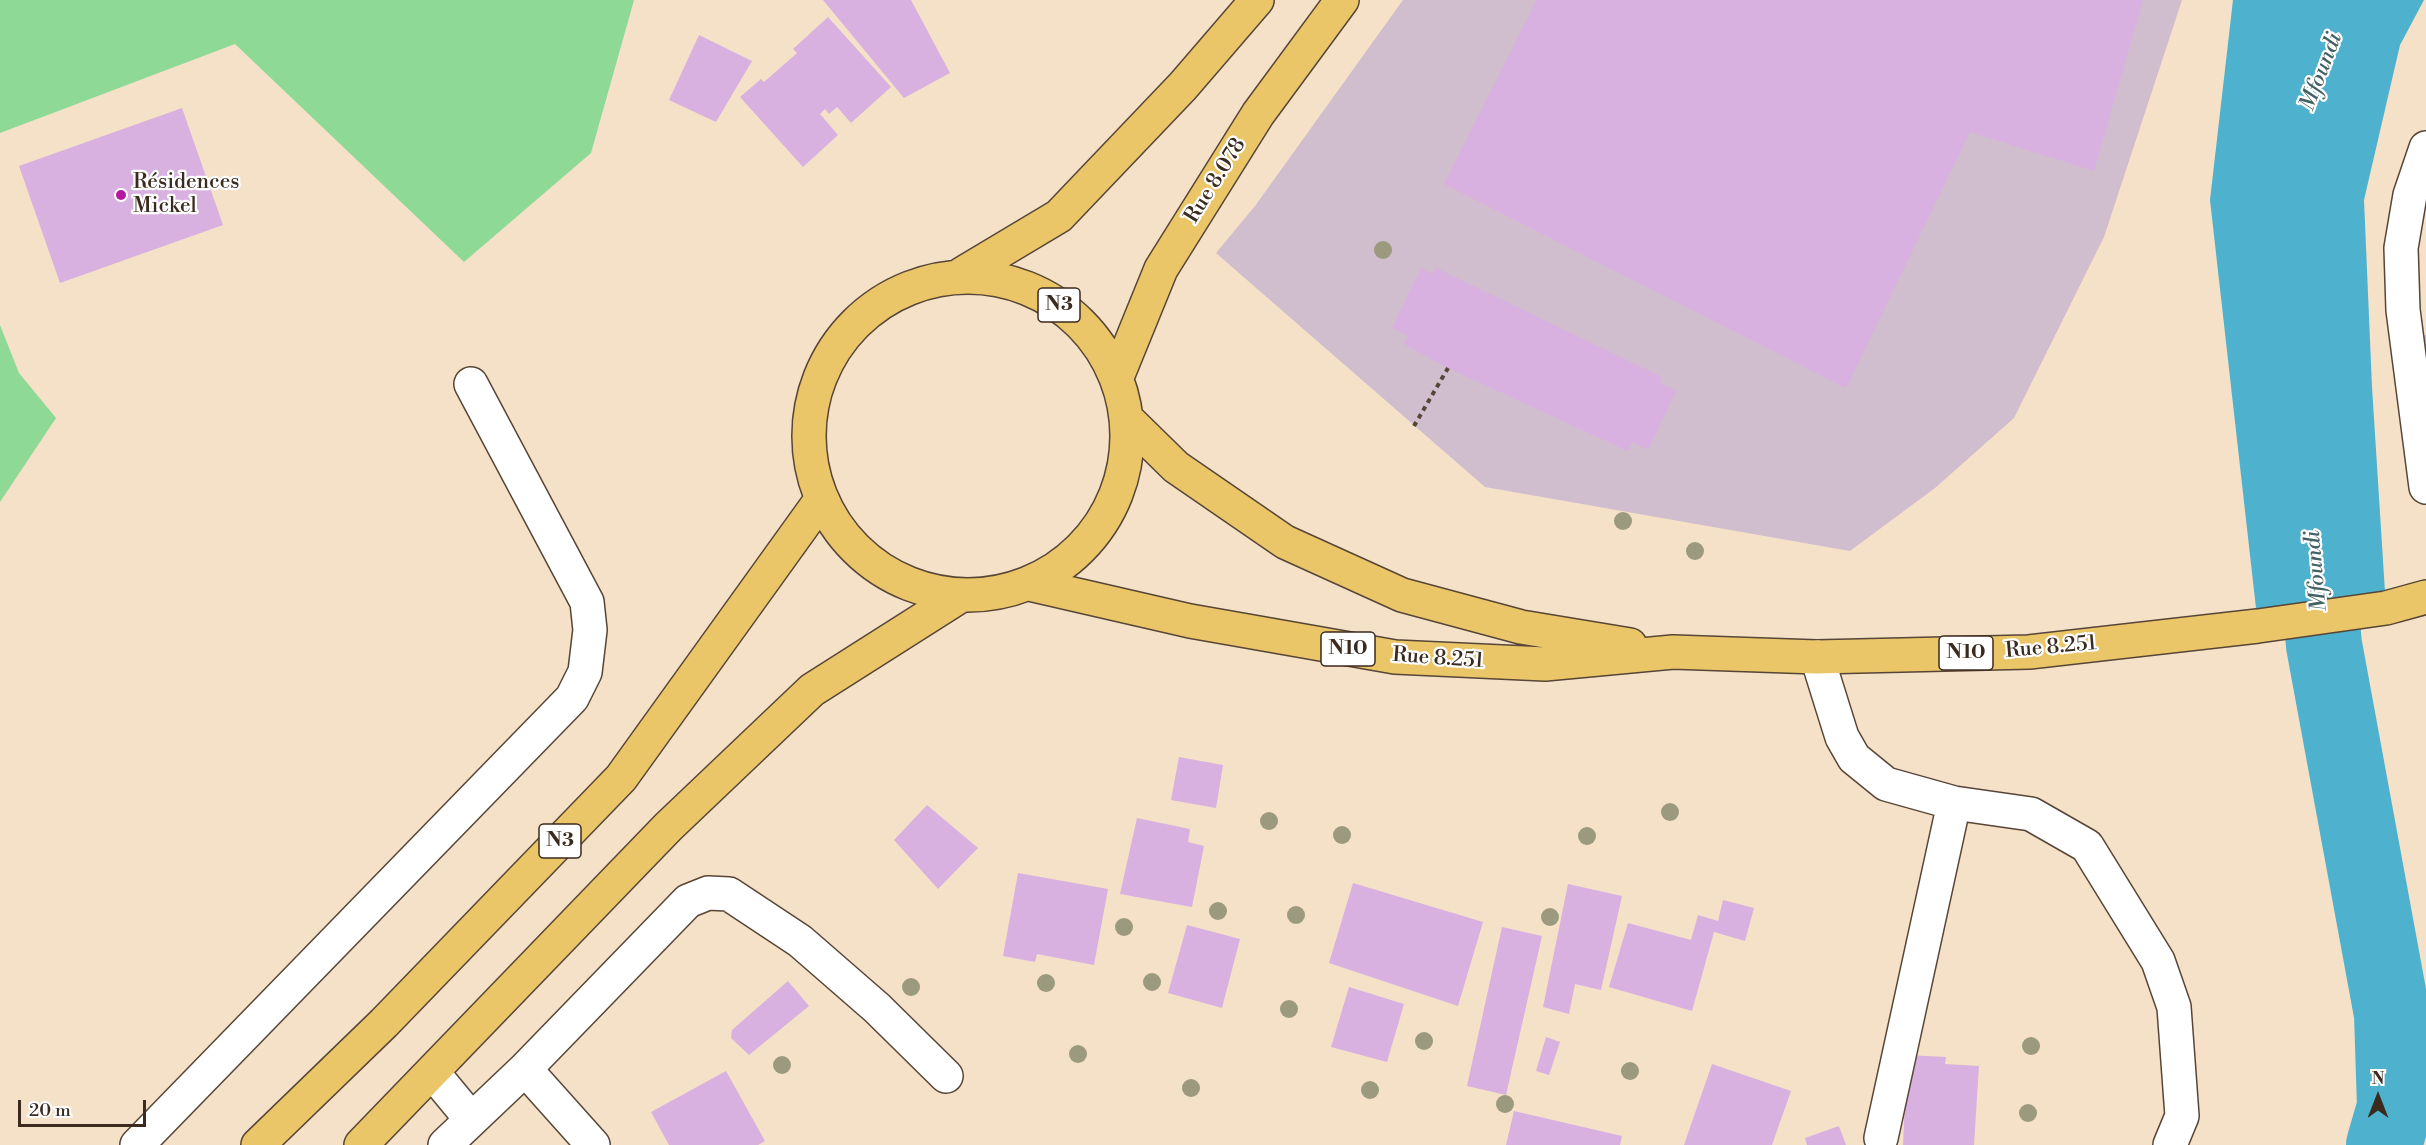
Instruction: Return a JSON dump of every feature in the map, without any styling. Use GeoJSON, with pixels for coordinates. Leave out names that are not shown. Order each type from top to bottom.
{"type":"FeatureCollection","features":[{"type":"Feature","properties":{"kind":"highway","name":"N3"},"geometry":{"type":"LineString","coordinates":[[962,274],[1018,284],[1056,302],[1088,329],[1117,377],[1128,420],[1125,471],[1106,519],[1073,558],[1029,584],[995,594],[960,596],[916,588],[877,568],[844,537],[821,500],[808,448],[813,394],[836,346],[873,307],[922,283],[962,274],[1059,216],[1183,86],[1257,0]]}},
{"type":"Feature","properties":{"kind":"highway","name":"Rue 8.078"},"geometry":{"type":"LineString","coordinates":[[1117,377],[1161,269],[1258,114],[1342,0]]}},
{"type":"Feature","properties":{"kind":"highway","name":"Rue 8.251"},"geometry":{"type":"LineString","coordinates":[[1128,420],[1176,467],[1285,542],[1402,595],[1521,627],[1673,652]]}},
{"type":"Feature","properties":{"kind":"highway","name":"N3"},"geometry":{"type":"LineString","coordinates":[[258,1145],[384,1023],[621,778],[821,500]]}},
{"type":"Feature","properties":{"kind":"highway","name":"Rue 8.251"},"geometry":{"type":"LineString","coordinates":[[1029,584],[1191,621],[1395,657],[1545,664],[1673,652],[1817,657],[2029,652],[2258,626],[2386,608],[2426,597]]}},
{"type":"Feature","properties":{"kind":"highway","name":"N3"},"geometry":{"type":"LineString","coordinates":[[361,1145],[668,827],[812,690],[960,596]]}},
{"type":"Feature","properties":{"kind":"street"},"geometry":{"type":"LineString","coordinates":[[2426,148],[2410,195],[2401,248],[2403,310],[2426,487]]}},
{"type":"Feature","properties":{"kind":"street"},"geometry":{"type":"LineString","coordinates":[[137,1145],[572,698],[585,672],[590,630],[587,602],[471,384]]}},
{"type":"Feature","properties":{"kind":"street"},"geometry":{"type":"LineString","coordinates":[[1817,657],[1842,737],[1854,758],[1886,784],[1953,803],[2031,814],[2087,846],[2158,961],[2174,1007],[2182,1116],[2170,1145]]}},
{"type":"Feature","properties":{"kind":"street"},"geometry":{"type":"LineString","coordinates":[[1881,1138],[1953,803]]}},
{"type":"Feature","properties":{"kind":"street"},"geometry":{"type":"LineString","coordinates":[[445,1145],[525,1068],[688,901],[708,893],[729,894],[800,941],[877,1008],[946,1076]]}},
{"type":"Feature","properties":{"kind":"street"},"geometry":{"type":"LineString","coordinates":[[525,1068],[593,1145]]}},
{"type":"Feature","properties":{"kind":"street"},"geometry":{"type":"LineString","coordinates":[[433,1073],[471,1119]]}},
{"type":"Feature","properties":{"kind":"path"},"geometry":{"type":"LineString","coordinates":[[1414,426],[1448,368]]}},
{"type":"Feature","properties":{"kind":"shaded area"},"geometry":{"type":"Polygon","coordinates":[[[1403,0],[2182,0],[2104,237],[2014,418],[1935,488],[1850,551],[1485,487],[1216,253],[1255,206],[1403,0]]]}},
{"type":"Feature","properties":{"kind":"green space"},"geometry":{"type":"Polygon","coordinates":[[[0,0],[634,0],[591,153],[464,262],[235,44],[0,133],[0,0]]]}},
{"type":"Feature","properties":{"kind":"green space"},"geometry":{"type":"Polygon","coordinates":[[[0,325],[19,373],[56,418],[0,502],[0,325]]]}},
{"type":"Feature","properties":{"kind":"water"},"geometry":{"type":"Polygon","coordinates":[[[2233,0],[2424,0],[2400,45],[2364,200],[2372,387],[2386,608],[2258,626],[2210,200],[2233,0]]]}},
{"type":"Feature","properties":{"kind":"building"},"geometry":{"type":"Polygon","coordinates":[[[823,0],[911,0],[950,73],[904,98],[823,0]]]}},
{"type":"Feature","properties":{"kind":"building"},"geometry":{"type":"Polygon","coordinates":[[[1537,0],[2143,0],[2094,171],[1970,132],[1846,388],[1444,184],[1537,0]]]}},
{"type":"Feature","properties":{"kind":"building"},"geometry":{"type":"Polygon","coordinates":[[[828,17],[891,87],[851,123],[837,107],[829,114],[825,109],[820,114],[838,135],[803,167],[740,97],[761,79],[764,82],[797,53],[793,49],[828,17]]]}},
{"type":"Feature","properties":{"kind":"building"},"geometry":{"type":"Polygon","coordinates":[[[699,35],[752,61],[716,122],[669,100],[699,35]]]}},
{"type":"Feature","properties":{"kind":"building","name":"Résidences Mickel"},"geometry":{"type":"Polygon","coordinates":[[[182,108],[223,225],[60,283],[19,166],[182,108]]]}},
{"type":"Feature","properties":{"kind":"building"},"geometry":{"type":"Polygon","coordinates":[[[1421,268],[1433,274],[1436,268],[1662,377],[1659,382],[1676,391],[1648,450],[1632,442],[1628,451],[1448,368],[1404,344],[1409,336],[1392,328],[1421,268]]]}},
{"type":"Feature","properties":{"kind":"building"},"geometry":{"type":"Polygon","coordinates":[[[2426,335],[2426,367],[2416,339],[2426,335]]]}},
{"type":"Feature","properties":{"kind":"building"},"geometry":{"type":"Polygon","coordinates":[[[1179,757],[1223,765],[1216,808],[1171,800],[1179,757]]]}},
{"type":"Feature","properties":{"kind":"building"},"geometry":{"type":"Polygon","coordinates":[[[927,805],[978,848],[938,889],[894,840],[927,805]]]}},
{"type":"Feature","properties":{"kind":"building"},"geometry":{"type":"Polygon","coordinates":[[[1137,818],[1190,829],[1188,842],[1204,846],[1192,907],[1120,894],[1137,818]]]}},
{"type":"Feature","properties":{"kind":"building"},"geometry":{"type":"Polygon","coordinates":[[[1018,873],[1108,889],[1094,965],[1037,954],[1035,962],[1003,956],[1018,873]]]}},
{"type":"Feature","properties":{"kind":"building"},"geometry":{"type":"Polygon","coordinates":[[[1353,883],[1483,922],[1458,1006],[1329,963],[1353,883]]]}},
{"type":"Feature","properties":{"kind":"building"},"geometry":{"type":"Polygon","coordinates":[[[1568,884],[1622,896],[1601,990],[1575,984],[1569,1014],[1543,1007],[1568,884]]]}},
{"type":"Feature","properties":{"kind":"building"},"geometry":{"type":"Polygon","coordinates":[[[1723,900],[1754,908],[1745,941],[1714,932],[1692,1011],[1609,987],[1628,923],[1691,940],[1698,915],[1718,921],[1723,900]]]}},
{"type":"Feature","properties":{"kind":"building"},"geometry":{"type":"Polygon","coordinates":[[[1187,925],[1240,939],[1222,1008],[1168,993],[1187,925]]]}},
{"type":"Feature","properties":{"kind":"building"},"geometry":{"type":"Polygon","coordinates":[[[1502,927],[1542,936],[1506,1095],[1467,1086],[1502,927]]]}},
{"type":"Feature","properties":{"kind":"building"},"geometry":{"type":"Polygon","coordinates":[[[788,981],[809,1006],[749,1055],[731,1038],[732,1030],[788,981]]]}},
{"type":"Feature","properties":{"kind":"building"},"geometry":{"type":"Polygon","coordinates":[[[1349,987],[1404,1004],[1387,1062],[1331,1047],[1349,987]]]}},
{"type":"Feature","properties":{"kind":"building"},"geometry":{"type":"Polygon","coordinates":[[[1546,1037],[1560,1042],[1549,1075],[1536,1071],[1546,1037]]]}},
{"type":"Feature","properties":{"kind":"building"},"geometry":{"type":"Polygon","coordinates":[[[1907,1055],[1946,1057],[1945,1064],[1979,1066],[1974,1145],[1903,1145],[1907,1055]]]}},
{"type":"Feature","properties":{"kind":"building"},"geometry":{"type":"Polygon","coordinates":[[[1712,1064],[1791,1091],[1772,1145],[1684,1145],[1712,1064]]]}},
{"type":"Feature","properties":{"kind":"building"},"geometry":{"type":"Polygon","coordinates":[[[726,1071],[765,1141],[758,1145],[669,1145],[651,1112],[726,1071]]]}},
{"type":"Feature","properties":{"kind":"building"},"geometry":{"type":"Polygon","coordinates":[[[1514,1111],[1622,1136],[1620,1145],[1506,1145],[1514,1111]]]}},
{"type":"Feature","properties":{"kind":"building"},"geometry":{"type":"Polygon","coordinates":[[[1839,1126],[1846,1145],[1807,1145],[1805,1138],[1839,1126]]]}},
{"type":"Feature","properties":{"kind":"waterway","name":"Mfoundi"},"geometry":{"type":"LineString","coordinates":[[2313,527],[2324,645],[2392,1014],[2395,1107],[2384,1145]]}},
{"type":"Feature","properties":{"kind":"place","name":"Résidences Mickel"},"geometry":{"type":"Point","coordinates":[121,195]}}]}
